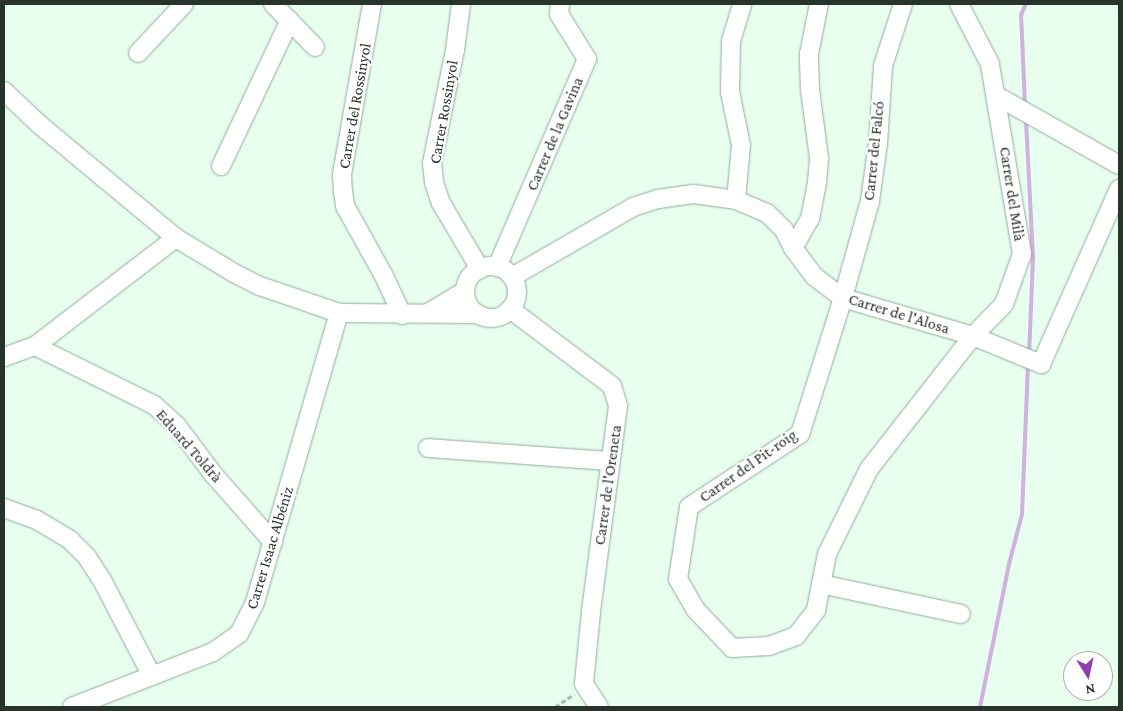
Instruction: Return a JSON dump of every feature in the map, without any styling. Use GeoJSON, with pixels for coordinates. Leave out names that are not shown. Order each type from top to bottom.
{"type":"FeatureCollection","features":[{"type":"Feature","properties":{"kind":"street"},"geometry":{"type":"LineString","coordinates":[[138,53],[184,4]]}},
{"type":"Feature","properties":{"kind":"street"},"geometry":{"type":"LineString","coordinates":[[274,4],[315,46]]}},
{"type":"Feature","properties":{"kind":"street","name":"Carrer del Rossinyol"},"geometry":{"type":"LineString","coordinates":[[372,4],[342,174],[343,191],[346,206],[384,276],[402,315]]}},
{"type":"Feature","properties":{"kind":"street","name":"Carrer Rossinyol"},"geometry":{"type":"LineString","coordinates":[[461,4],[455,50],[432,163],[434,182],[441,203],[480,269]]}},
{"type":"Feature","properties":{"kind":"street","name":"Carrer de la Gavina"},"geometry":{"type":"LineString","coordinates":[[497,267],[587,59],[559,14],[560,4]]}},
{"type":"Feature","properties":{"kind":"street"},"geometry":{"type":"LineString","coordinates":[[736,200],[741,145],[730,92],[732,41],[742,4]]}},
{"type":"Feature","properties":{"kind":"street"},"geometry":{"type":"LineString","coordinates":[[794,248],[810,219],[817,182],[819,158],[810,90],[809,54],[819,4]]}},
{"type":"Feature","properties":{"kind":"street","name":"Carrer del Falcó"},"geometry":{"type":"LineString","coordinates":[[843,298],[870,201],[878,143],[883,66],[903,4]]}},
{"type":"Feature","properties":{"kind":"street","name":"Carrer del Milà"},"geometry":{"type":"LineString","coordinates":[[959,4],[990,64],[997,96],[1022,254],[1004,304],[973,336]]}},
{"type":"Feature","properties":{"kind":"street"},"geometry":{"type":"LineString","coordinates":[[221,166],[290,20]]}},
{"type":"Feature","properties":{"kind":"street"},"geometry":{"type":"LineString","coordinates":[[4,91],[40,125],[176,238],[234,273],[260,286],[339,313],[402,315],[428,313],[478,314],[495,318],[510,309],[517,293],[512,277],[497,267],[480,269],[467,282],[465,291],[470,308],[478,314]]}},
{"type":"Feature","properties":{"kind":"street"},"geometry":{"type":"LineString","coordinates":[[997,96],[1119,165]]}},
{"type":"Feature","properties":{"kind":"street","name":"Carrer de l'Alosa"},"geometry":{"type":"LineString","coordinates":[[512,277],[633,207],[658,199],[694,194],[736,200],[767,214],[784,230],[794,248],[815,277],[843,298],[973,336],[1033,361],[1119,189]]}},
{"type":"Feature","properties":{"kind":"street"},"geometry":{"type":"LineString","coordinates":[[4,357],[35,346],[176,238]]}},
{"type":"Feature","properties":{"kind":"street"},"geometry":{"type":"LineString","coordinates":[[428,313],[465,291]]}},
{"type":"Feature","properties":{"kind":"street","name":"Carrer del Pit-roig"},"geometry":{"type":"LineString","coordinates":[[843,298],[800,434],[689,507],[678,579],[695,609],[732,648],[769,646],[796,636],[816,610],[827,554],[869,469],[973,336]]}},
{"type":"Feature","properties":{"kind":"street","name":"Carrer de l'Oreneta"},"geometry":{"type":"LineString","coordinates":[[510,309],[612,386],[618,406],[591,612],[584,684]]}},
{"type":"Feature","properties":{"kind":"street","name":"Carrer Isaac Albéniz"},"geometry":{"type":"LineString","coordinates":[[72,707],[212,652],[239,634],[255,602],[339,313]]}},
{"type":"Feature","properties":{"kind":"street","name":"Eduard Toldrà"},"geometry":{"type":"LineString","coordinates":[[35,346],[154,405],[177,426],[213,474],[273,542]]}},
{"type":"Feature","properties":{"kind":"street"},"geometry":{"type":"LineString","coordinates":[[428,448],[611,460]]}},
{"type":"Feature","properties":{"kind":"street"},"geometry":{"type":"LineString","coordinates":[[4,508],[37,520],[70,540],[86,556],[102,580],[152,676]]}},
{"type":"Feature","properties":{"kind":"street"},"geometry":{"type":"LineString","coordinates":[[821,584],[961,614]]}},
{"type":"Feature","properties":{"kind":"street"},"geometry":{"type":"LineString","coordinates":[[584,684],[599,707]]}},
{"type":"Feature","properties":{"kind":"path"},"geometry":{"type":"LineString","coordinates":[[555,707],[572,696],[584,684]]}},
{"type":"Feature","properties":{"kind":"waterway"},"geometry":{"type":"LineString","coordinates":[[1025,105],[1021,15],[1026,4]]}},
{"type":"Feature","properties":{"kind":"waterway"},"geometry":{"type":"LineString","coordinates":[[1026,120],[1033,257],[1029,355]]}},
{"type":"Feature","properties":{"kind":"waterway"},"geometry":{"type":"LineString","coordinates":[[980,707],[1009,564],[1022,514],[1028,364]]}}]}
